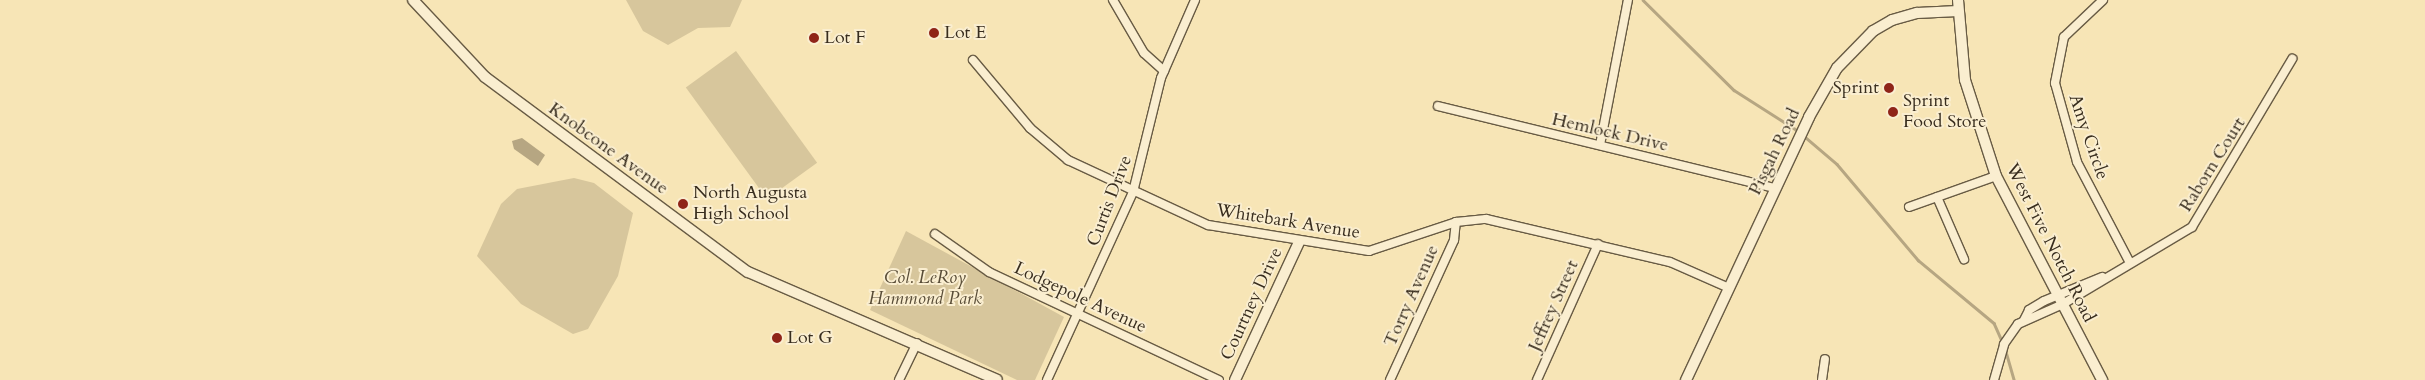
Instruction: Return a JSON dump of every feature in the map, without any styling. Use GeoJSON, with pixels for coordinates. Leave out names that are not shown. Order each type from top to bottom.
{"type":"FeatureCollection","features":[{"type":"Feature","properties":{"kind":"street","name":"Knobcone Avenue"},"geometry":{"type":"LineString","coordinates":[[413,0],[485,77],[748,272],[780,290],[855,315],[997,380]]}},
{"type":"Feature","properties":{"kind":"street"},"geometry":{"type":"LineString","coordinates":[[1113,0],[1144,53],[1164,71]]}},
{"type":"Feature","properties":{"kind":"street","name":"Curtis Drive"},"geometry":{"type":"LineString","coordinates":[[1047,380],[1133,192],[1164,71],[1195,0]]}},
{"type":"Feature","properties":{"kind":"street"},"geometry":{"type":"LineString","coordinates":[[1600,145],[1628,0]]}},
{"type":"Feature","properties":{"kind":"street","name":"Amy Circle"},"geometry":{"type":"LineString","coordinates":[[2103,0],[2064,37],[2057,55],[2055,83],[2077,162],[2130,263]]}},
{"type":"Feature","properties":{"kind":"street","name":"West Five Notch Road"},"geometry":{"type":"LineString","coordinates":[[1958,5],[1965,80],[1996,176],[2102,380]]}},
{"type":"Feature","properties":{"kind":"street","name":"Pisgah Road"},"geometry":{"type":"LineString","coordinates":[[1686,380],[1775,188],[1826,86],[1858,45],[1881,26],[1904,15],[1958,5]]}},
{"type":"Feature","properties":{"kind":"street","name":"Raborn Court"},"geometry":{"type":"LineString","coordinates":[[1994,380],[2004,344],[2024,320],[2130,263],[2198,221],[2292,59]]}},
{"type":"Feature","properties":{"kind":"street","name":"Whitebark Avenue"},"geometry":{"type":"LineString","coordinates":[[974,60],[1049,146],[1133,192],[1208,226],[1299,242],[1369,251],[1456,222],[1486,219],[1670,262],[1729,288]]}},
{"type":"Feature","properties":{"kind":"street","name":"Hemlock Drive"},"geometry":{"type":"LineString","coordinates":[[1438,106],[1775,188]]}},
{"type":"Feature","properties":{"kind":"street"},"geometry":{"type":"LineString","coordinates":[[1909,207],[1996,176]]}},
{"type":"Feature","properties":{"kind":"street"},"geometry":{"type":"LineString","coordinates":[[1937,197],[1964,259]]}},
{"type":"Feature","properties":{"kind":"street","name":"Torry Avenue"},"geometry":{"type":"LineString","coordinates":[[1390,380],[1454,240],[1456,222]]}},
{"type":"Feature","properties":{"kind":"street","name":"Lodgepole Avenue"},"geometry":{"type":"LineString","coordinates":[[935,234],[989,272],[1219,380]]}},
{"type":"Feature","properties":{"kind":"street","name":"Courtney Drive"},"geometry":{"type":"LineString","coordinates":[[1235,380],[1299,242]]}},
{"type":"Feature","properties":{"kind":"street","name":"Jeffrey Street"},"geometry":{"type":"LineString","coordinates":[[1537,380],[1598,244]]}},
{"type":"Feature","properties":{"kind":"street"},"geometry":{"type":"LineString","coordinates":[[899,380],[917,343]]}},
{"type":"Feature","properties":{"kind":"street"},"geometry":{"type":"LineString","coordinates":[[1822,380],[1825,360]]}},
{"type":"Feature","properties":{"kind":"green space"},"geometry":{"type":"Polygon","coordinates":[[[626,0],[742,0],[730,27],[698,28],[668,45],[643,31],[626,0]]]}},
{"type":"Feature","properties":{"kind":"green space"},"geometry":{"type":"Polygon","coordinates":[[[736,51],[817,163],[767,199],[686,87],[736,51]]]}},
{"type":"Feature","properties":{"kind":"green space"},"geometry":{"type":"Polygon","coordinates":[[[574,178],[594,183],[633,213],[618,276],[588,329],[573,334],[521,304],[477,256],[501,204],[517,189],[574,178]]]}},
{"type":"Feature","properties":{"kind":"green space","name":"Col. LeRoy Hammond Park"},"geometry":{"type":"Polygon","coordinates":[[[906,231],[1064,317],[1035,380],[1017,380],[870,310],[906,231]]]}},
{"type":"Feature","properties":{"kind":"shaded area"},"geometry":{"type":"Polygon","coordinates":[[[522,138],[545,155],[538,166],[514,149],[512,141],[522,138]]]}},
{"type":"Feature","properties":{"kind":"waterway"},"geometry":{"type":"LineString","coordinates":[[1643,0],[1734,90],[1800,132]]}},
{"type":"Feature","properties":{"kind":"waterway"},"geometry":{"type":"LineString","coordinates":[[1804,136],[1837,164],[1918,260],[1994,323],[2003,343]]}},
{"type":"Feature","properties":{"kind":"waterway"},"geometry":{"type":"LineString","coordinates":[[2005,348],[2014,380]]}},
{"type":"Feature","properties":{"kind":"place","name":"Lot E"},"geometry":{"type":"Point","coordinates":[934,33]}},
{"type":"Feature","properties":{"kind":"place","name":"Lot F"},"geometry":{"type":"Point","coordinates":[814,38]}},
{"type":"Feature","properties":{"kind":"place","name":"Sprint"},"geometry":{"type":"Point","coordinates":[1889,88]}},
{"type":"Feature","properties":{"kind":"place","name":"Sprint Food Store"},"geometry":{"type":"Point","coordinates":[1893,112]}},
{"type":"Feature","properties":{"kind":"place","name":"North Augusta High School"},"geometry":{"type":"Point","coordinates":[683,204]}},
{"type":"Feature","properties":{"kind":"place","name":"Lot G"},"geometry":{"type":"Point","coordinates":[777,338]}}]}
